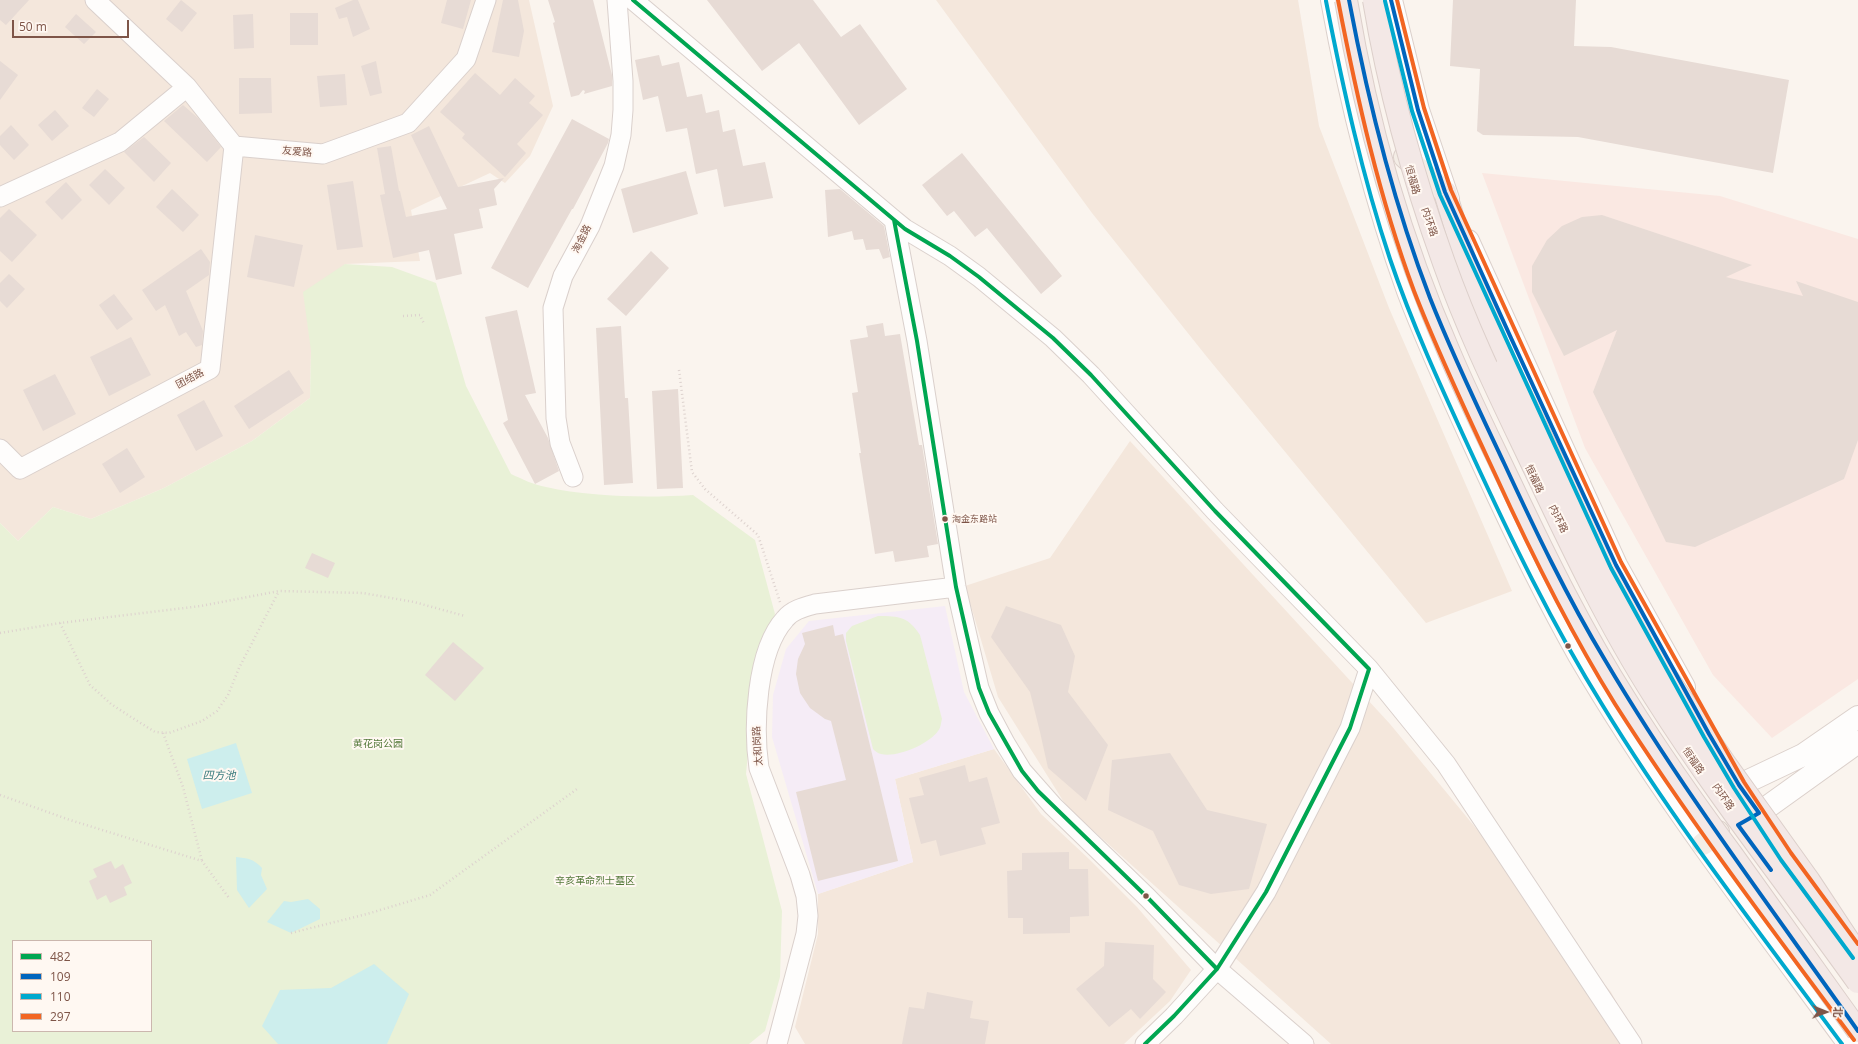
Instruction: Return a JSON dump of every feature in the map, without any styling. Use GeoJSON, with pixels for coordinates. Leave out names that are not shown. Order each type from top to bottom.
{"type":"FeatureCollection","features":[{"type":"Feature","properties":{"kind":"highway"},"geometry":{"type":"LineString","coordinates":[[1348,0],[1354,48],[1374,136],[1400,223],[1449,352],[1550,565],[1599,657],[1645,731],[1713,829],[1858,1031]]}},
{"type":"Feature","properties":{"kind":"highway","name":"内环路"},"geometry":{"type":"LineString","coordinates":[[1374,0],[1383,54],[1401,129],[1424,207],[1444,265],[1490,374],[1585,573],[1611,623],[1655,698],[1738,820],[1858,982]]}},
{"type":"Feature","properties":{"kind":"highway"},"geometry":{"type":"LineString","coordinates":[[1445,192],[1468,268],[1507,366],[1617,594],[1653,657],[1723,761],[1809,881],[1858,954]]}},
{"type":"Feature","properties":{"kind":"main road"},"geometry":{"type":"LineString","coordinates":[[1332,0],[1345,69],[1369,170],[1388,232],[1430,347],[1520,543],[1554,610],[1581,658],[1624,727],[1710,838],[1849,1044]]}},
{"type":"Feature","properties":{"kind":"main road","name":"恒福路"},"geometry":{"type":"LineString","coordinates":[[1348,0],[1372,114],[1420,273],[1466,381],[1550,560],[1593,641],[1710,838],[1858,1031]]}},
{"type":"Feature","properties":{"kind":"main road","name":"恒福路"},"geometry":{"type":"LineString","coordinates":[[1371,0],[1381,62],[1405,157],[1441,267],[1490,385],[1570,553],[1610,629],[1647,692],[1717,796],[1858,988]]}},
{"type":"Feature","properties":{"kind":"main road"},"geometry":{"type":"LineString","coordinates":[[1391,0],[1418,110],[1445,192],[1616,565],[1709,734],[1739,785],[1759,813],[1786,856],[1858,954]]}},
{"type":"Feature","properties":{"kind":"main road"},"geometry":{"type":"LineString","coordinates":[[1405,157],[1445,192]]}},
{"type":"Feature","properties":{"kind":"main road"},"geometry":{"type":"LineString","coordinates":[[1717,796],[1803,755],[1858,717]]}},
{"type":"Feature","properties":{"kind":"main road"},"geometry":{"type":"LineString","coordinates":[[1738,825],[1759,813],[1858,742]]}},
{"type":"Feature","properties":{"kind":"street"},"geometry":{"type":"LineString","coordinates":[[95,0],[187,87],[234,146]]}},
{"type":"Feature","properties":{"kind":"street","name":"友爱路"},"geometry":{"type":"LineString","coordinates":[[234,146],[323,154],[408,123],[466,59],[486,0]]}},
{"type":"Feature","properties":{"kind":"street","name":"淘金路"},"geometry":{"type":"LineString","coordinates":[[573,477],[560,443],[556,418],[553,308],[563,276],[590,226],[612,172],[621,136],[623,81],[616,0]]}},
{"type":"Feature","properties":{"kind":"street"},"geometry":{"type":"LineString","coordinates":[[633,0],[894,220],[973,273],[1053,338],[1091,375],[1215,511],[1369,669],[1446,764],[1632,1044]]}},
{"type":"Feature","properties":{"kind":"street"},"geometry":{"type":"LineString","coordinates":[[0,197],[120,142],[187,87]]}},
{"type":"Feature","properties":{"kind":"street","name":"团结路"},"geometry":{"type":"LineString","coordinates":[[0,449],[20,469],[210,369],[234,146]]}},
{"type":"Feature","properties":{"kind":"street"},"geometry":{"type":"LineString","coordinates":[[894,220],[917,341],[956,587],[979,688],[989,713],[1005,744],[1022,770],[1053,806],[1148,898],[1216,969],[1304,1044]]}},
{"type":"Feature","properties":{"kind":"street","name":"太和岗路"},"geometry":{"type":"LineString","coordinates":[[777,1044],[806,934],[808,916],[806,896],[800,875],[759,768],[756,753],[756,713],[763,667],[771,639],[786,618],[798,609],[815,604],[956,587]]}},
{"type":"Feature","properties":{"kind":"street"},"geometry":{"type":"LineString","coordinates":[[1145,1044],[1174,1016],[1216,969],[1266,892],[1350,728],[1369,669]]}},
{"type":"Feature","properties":{"kind":"path"},"geometry":{"type":"LineString","coordinates":[[403,316],[420,315],[424,324]]}},
{"type":"Feature","properties":{"kind":"path"},"geometry":{"type":"LineString","coordinates":[[679,370],[692,472],[705,489],[758,534],[786,618]]}},
{"type":"Feature","properties":{"kind":"path"},"geometry":{"type":"LineString","coordinates":[[0,632],[60,623],[201,606],[279,591],[363,593],[414,602],[465,616]]}},
{"type":"Feature","properties":{"kind":"path"},"geometry":{"type":"LineString","coordinates":[[60,623],[90,684],[111,704],[131,718],[156,732],[169,733],[202,721],[216,711],[228,695],[279,591]]}},
{"type":"Feature","properties":{"kind":"path"},"geometry":{"type":"LineString","coordinates":[[163,733],[183,787],[202,862],[229,898]]}},
{"type":"Feature","properties":{"kind":"path"},"geometry":{"type":"LineString","coordinates":[[291,932],[367,914],[430,895],[577,788]]}},
{"type":"Feature","properties":{"kind":"path"},"geometry":{"type":"LineString","coordinates":[[0,795],[70,820],[202,862]]}},
{"type":"Feature","properties":{"kind":"shaded area"},"geometry":{"type":"Polygon","coordinates":[[[0,0],[529,0],[553,106],[530,156],[505,183],[490,173],[411,210],[420,261],[345,264],[311,351],[310,398],[252,441],[164,488],[91,519],[53,507],[18,541],[0,523],[0,0]]]}},
{"type":"Feature","properties":{"kind":"shaded area"},"geometry":{"type":"Polygon","coordinates":[[[936,0],[1298,0],[1319,126],[1389,308],[1512,591],[1426,623],[1207,357],[1092,213],[936,0]]]}},
{"type":"Feature","properties":{"kind":"shaded area"},"geometry":{"type":"Polygon","coordinates":[[[1482,173],[1720,196],[1858,239],[1858,679],[1772,738],[1713,675],[1585,448],[1482,173]]]}},
{"type":"Feature","properties":{"kind":"shaded area"},"geometry":{"type":"Polygon","coordinates":[[[1130,441],[1390,724],[1611,992],[1639,1044],[1331,1044],[1067,807],[998,697],[965,586],[1050,558],[1130,441]]]}},
{"type":"Feature","properties":{"kind":"shaded area"},"geometry":{"type":"Polygon","coordinates":[[[945,606],[964,692],[994,749],[895,779],[913,862],[818,894],[772,737],[773,695],[786,649],[809,621],[945,606]]]}},
{"type":"Feature","properties":{"kind":"shaded area"},"geometry":{"type":"Polygon","coordinates":[[[994,749],[1041,814],[1137,907],[1191,970],[1170,1001],[1124,1044],[805,1044],[795,1027],[818,934],[818,894],[913,862],[895,779],[994,749]]]}},
{"type":"Feature","properties":{"kind":"green space","name":"黄花岗公园"},"geometry":{"type":"Polygon","coordinates":[[[345,264],[392,267],[436,283],[466,386],[511,474],[528,482],[542,486],[581,493],[619,496],[693,495],[755,540],[775,614],[755,681],[746,774],[782,911],[780,977],[765,1031],[749,1044],[0,1044],[0,523],[18,541],[53,507],[91,519],[164,488],[252,441],[310,398],[311,351],[303,292],[345,264]]]}},
{"type":"Feature","properties":{"kind":"green space"},"geometry":{"type":"Polygon","coordinates":[[[878,616],[892,616],[903,619],[911,624],[920,635],[942,719],[939,730],[928,741],[904,752],[888,755],[879,754],[873,749],[846,641],[846,633],[852,626],[878,616]]]}},
{"type":"Feature","properties":{"kind":"water","name":"四方池"},"geometry":{"type":"Polygon","coordinates":[[[236,743],[252,793],[202,809],[187,759],[236,743]]]}},
{"type":"Feature","properties":{"kind":"water"},"geometry":{"type":"Polygon","coordinates":[[[236,857],[250,860],[262,868],[261,875],[267,889],[249,908],[237,890],[236,857]]]}},
{"type":"Feature","properties":{"kind":"water"},"geometry":{"type":"Polygon","coordinates":[[[308,899],[320,909],[320,919],[291,933],[267,922],[284,901],[291,902],[308,899]]]}},
{"type":"Feature","properties":{"kind":"water"},"geometry":{"type":"Polygon","coordinates":[[[374,964],[409,994],[387,1044],[278,1044],[262,1026],[280,990],[331,988],[374,964]]]}},
{"type":"Feature","properties":{"kind":"building"},"geometry":{"type":"Polygon","coordinates":[[[0,0],[29,0],[6,25],[0,20],[0,0]]]}},
{"type":"Feature","properties":{"kind":"building"},"geometry":{"type":"Polygon","coordinates":[[[181,0],[197,13],[182,32],[166,19],[181,0]]]}},
{"type":"Feature","properties":{"kind":"building"},"geometry":{"type":"Polygon","coordinates":[[[353,0],[358,0],[370,29],[353,37],[347,17],[339,19],[335,8],[353,0]]]}},
{"type":"Feature","properties":{"kind":"building"},"geometry":{"type":"Polygon","coordinates":[[[447,0],[471,0],[463,29],[441,23],[447,0]]]}},
{"type":"Feature","properties":{"kind":"building"},"geometry":{"type":"Polygon","coordinates":[[[503,0],[518,0],[524,31],[519,57],[492,52],[503,0]]]}},
{"type":"Feature","properties":{"kind":"building"},"geometry":{"type":"Polygon","coordinates":[[[548,0],[593,0],[612,75],[612,86],[584,94],[585,91],[583,90],[579,95],[571,97],[553,23],[555,22],[548,0]]]}},
{"type":"Feature","properties":{"kind":"building"},"geometry":{"type":"Polygon","coordinates":[[[707,0],[813,0],[841,37],[860,24],[907,89],[859,125],[799,43],[762,71],[707,0]]]}},
{"type":"Feature","properties":{"kind":"building"},"geometry":{"type":"Polygon","coordinates":[[[1453,0],[1576,0],[1574,46],[1611,47],[1789,80],[1773,173],[1578,137],[1483,135],[1477,131],[1480,69],[1450,66],[1453,0]]]}},
{"type":"Feature","properties":{"kind":"building"},"geometry":{"type":"Polygon","coordinates":[[[290,13],[318,13],[318,45],[290,45],[290,13]]]}},
{"type":"Feature","properties":{"kind":"building"},"geometry":{"type":"Polygon","coordinates":[[[76,14],[96,32],[84,44],[65,27],[76,14]]]}},
{"type":"Feature","properties":{"kind":"building"},"geometry":{"type":"Polygon","coordinates":[[[253,14],[254,48],[234,49],[233,15],[253,14]]]}},
{"type":"Feature","properties":{"kind":"building"},"geometry":{"type":"Polygon","coordinates":[[[659,55],[662,66],[679,62],[687,97],[702,94],[706,113],[719,110],[723,132],[735,129],[743,166],[765,162],[773,198],[724,207],[717,169],[696,174],[687,128],[666,132],[658,96],[643,100],[635,60],[659,55]]]}},
{"type":"Feature","properties":{"kind":"building"},"geometry":{"type":"Polygon","coordinates":[[[0,61],[18,75],[0,100],[0,61]]]}},
{"type":"Feature","properties":{"kind":"building"},"geometry":{"type":"Polygon","coordinates":[[[376,61],[382,93],[370,96],[361,66],[376,61]]]}},
{"type":"Feature","properties":{"kind":"building"},"geometry":{"type":"Polygon","coordinates":[[[475,73],[500,95],[515,78],[535,96],[529,103],[543,115],[517,144],[526,153],[505,177],[462,138],[465,134],[440,112],[475,73]]]}},
{"type":"Feature","properties":{"kind":"building"},"geometry":{"type":"Polygon","coordinates":[[[345,74],[347,105],[320,107],[317,76],[345,74]]]}},
{"type":"Feature","properties":{"kind":"building"},"geometry":{"type":"Polygon","coordinates":[[[239,78],[271,78],[272,113],[239,114],[239,78]]]}},
{"type":"Feature","properties":{"kind":"building"},"geometry":{"type":"Polygon","coordinates":[[[97,89],[109,99],[94,117],[82,108],[97,89]]]}},
{"type":"Feature","properties":{"kind":"building"},"geometry":{"type":"Polygon","coordinates":[[[183,105],[199,119],[221,147],[207,162],[164,121],[183,105]]]}},
{"type":"Feature","properties":{"kind":"building"},"geometry":{"type":"Polygon","coordinates":[[[55,110],[69,126],[52,141],[38,125],[55,110]]]}},
{"type":"Feature","properties":{"kind":"building"},"geometry":{"type":"Polygon","coordinates":[[[572,119],[609,139],[608,143],[573,209],[528,288],[491,268],[572,119]]]}},
{"type":"Feature","properties":{"kind":"building"},"geometry":{"type":"Polygon","coordinates":[[[11,125],[29,145],[14,160],[0,145],[0,136],[11,125]]]}},
{"type":"Feature","properties":{"kind":"building"},"geometry":{"type":"Polygon","coordinates":[[[429,126],[458,187],[504,178],[494,189],[497,205],[479,209],[483,228],[454,234],[462,274],[436,280],[429,250],[393,258],[380,195],[385,194],[377,148],[391,146],[399,191],[406,217],[447,209],[411,135],[429,126]]]}},
{"type":"Feature","properties":{"kind":"building"},"geometry":{"type":"Polygon","coordinates":[[[144,137],[171,163],[154,182],[124,152],[144,137]]]}},
{"type":"Feature","properties":{"kind":"building"},"geometry":{"type":"Polygon","coordinates":[[[962,153],[1062,276],[1041,294],[987,228],[975,237],[954,211],[947,216],[922,185],[962,153]]]}},
{"type":"Feature","properties":{"kind":"building"},"geometry":{"type":"Polygon","coordinates":[[[105,169],[125,188],[109,205],[89,185],[105,169]]]}},
{"type":"Feature","properties":{"kind":"building"},"geometry":{"type":"Polygon","coordinates":[[[686,171],[698,214],[633,233],[621,189],[686,171]]]}},
{"type":"Feature","properties":{"kind":"building"},"geometry":{"type":"Polygon","coordinates":[[[353,181],[363,247],[337,250],[327,185],[353,181]]]}},
{"type":"Feature","properties":{"kind":"building"},"geometry":{"type":"Polygon","coordinates":[[[66,182],[82,200],[62,220],[45,202],[66,182]]]}},
{"type":"Feature","properties":{"kind":"building"},"geometry":{"type":"Polygon","coordinates":[[[172,189],[199,215],[183,232],[156,207],[172,189]]]}},
{"type":"Feature","properties":{"kind":"building"},"geometry":{"type":"Polygon","coordinates":[[[840,189],[884,226],[890,257],[883,259],[879,249],[866,250],[863,239],[854,240],[852,231],[828,237],[825,190],[840,189]]]}},
{"type":"Feature","properties":{"kind":"building"},"geometry":{"type":"Polygon","coordinates":[[[9,209],[37,235],[12,262],[0,251],[0,218],[9,209]]]}},
{"type":"Feature","properties":{"kind":"building"},"geometry":{"type":"Polygon","coordinates":[[[1602,215],[1752,265],[1726,277],[1803,296],[1796,281],[1858,302],[1858,440],[1844,479],[1695,547],[1666,542],[1593,392],[1617,330],[1564,356],[1532,292],[1532,266],[1547,240],[1562,226],[1582,217],[1602,215]]]}},
{"type":"Feature","properties":{"kind":"building"},"geometry":{"type":"Polygon","coordinates":[[[255,235],[303,245],[294,287],[247,277],[255,235]]]}},
{"type":"Feature","properties":{"kind":"building"},"geometry":{"type":"Polygon","coordinates":[[[201,249],[210,262],[209,275],[186,291],[203,331],[202,345],[196,347],[186,332],[179,336],[165,305],[156,311],[142,290],[201,249]]]}},
{"type":"Feature","properties":{"kind":"building"},"geometry":{"type":"Polygon","coordinates":[[[651,251],[669,268],[626,316],[607,299],[651,251]]]}},
{"type":"Feature","properties":{"kind":"building"},"geometry":{"type":"Polygon","coordinates":[[[9,274],[25,289],[7,308],[0,301],[0,283],[9,274]]]}},
{"type":"Feature","properties":{"kind":"building"},"geometry":{"type":"Polygon","coordinates":[[[114,294],[133,319],[117,330],[99,305],[114,294]]]}},
{"type":"Feature","properties":{"kind":"building"},"geometry":{"type":"Polygon","coordinates":[[[517,310],[536,393],[525,395],[548,438],[559,471],[535,484],[503,423],[508,420],[485,317],[517,310]]]}},
{"type":"Feature","properties":{"kind":"building"},"geometry":{"type":"Polygon","coordinates":[[[883,323],[885,336],[900,334],[919,445],[922,445],[938,544],[927,546],[929,557],[895,562],[893,551],[875,554],[859,453],[861,453],[852,393],[858,392],[850,340],[868,337],[866,326],[883,323]]]}},
{"type":"Feature","properties":{"kind":"building"},"geometry":{"type":"Polygon","coordinates":[[[621,326],[625,398],[628,398],[633,483],[604,485],[596,328],[621,326]]]}},
{"type":"Feature","properties":{"kind":"building"},"geometry":{"type":"Polygon","coordinates":[[[131,337],[151,375],[109,396],[90,357],[131,337]]]}},
{"type":"Feature","properties":{"kind":"building"},"geometry":{"type":"Polygon","coordinates":[[[289,370],[304,393],[249,429],[234,406],[289,370]]]}},
{"type":"Feature","properties":{"kind":"building"},"geometry":{"type":"Polygon","coordinates":[[[55,374],[76,414],[43,431],[23,390],[55,374]]]}},
{"type":"Feature","properties":{"kind":"building"},"geometry":{"type":"Polygon","coordinates":[[[678,389],[683,488],[657,489],[652,391],[678,389]]]}},
{"type":"Feature","properties":{"kind":"building"},"geometry":{"type":"Polygon","coordinates":[[[204,400],[223,436],[196,451],[177,415],[204,400]]]}},
{"type":"Feature","properties":{"kind":"building"},"geometry":{"type":"Polygon","coordinates":[[[127,448],[145,477],[120,493],[102,464],[127,448]]]}},
{"type":"Feature","properties":{"kind":"building"},"geometry":{"type":"Polygon","coordinates":[[[312,553],[335,563],[328,578],[305,568],[312,553]]]}},
{"type":"Feature","properties":{"kind":"building"},"geometry":{"type":"Polygon","coordinates":[[[1006,606],[1061,625],[1075,656],[1068,692],[1108,745],[1086,801],[1048,768],[1030,692],[991,637],[1006,606]]]}},
{"type":"Feature","properties":{"kind":"building"},"geometry":{"type":"Polygon","coordinates":[[[833,625],[835,636],[843,634],[898,861],[818,881],[796,792],[846,780],[831,721],[825,719],[810,708],[800,693],[796,674],[798,659],[805,644],[802,633],[833,625]]]}},
{"type":"Feature","properties":{"kind":"building"},"geometry":{"type":"Polygon","coordinates":[[[453,642],[484,668],[455,701],[425,675],[453,642]]]}},
{"type":"Feature","properties":{"kind":"building"},"geometry":{"type":"Polygon","coordinates":[[[1170,753],[1207,810],[1267,824],[1249,889],[1211,894],[1179,885],[1153,831],[1108,810],[1112,760],[1170,753]]]}},
{"type":"Feature","properties":{"kind":"building"},"geometry":{"type":"Polygon","coordinates":[[[965,765],[969,782],[987,777],[1000,823],[981,828],[986,844],[940,856],[936,840],[921,844],[909,798],[924,795],[919,778],[965,765]]]}},
{"type":"Feature","properties":{"kind":"building"},"geometry":{"type":"Polygon","coordinates":[[[1069,852],[1069,869],[1088,869],[1089,916],[1070,917],[1070,933],[1023,934],[1023,918],[1008,918],[1007,871],[1022,870],[1022,853],[1069,852]]]}},
{"type":"Feature","properties":{"kind":"building"},"geometry":{"type":"Polygon","coordinates":[[[111,861],[115,869],[123,864],[132,883],[124,887],[127,895],[110,903],[106,895],[97,900],[89,881],[97,877],[93,869],[111,861]]]}},
{"type":"Feature","properties":{"kind":"building"},"geometry":{"type":"Polygon","coordinates":[[[1105,942],[1154,945],[1153,979],[1166,992],[1140,1019],[1131,1009],[1109,1027],[1076,989],[1104,966],[1105,942]]]}},
{"type":"Feature","properties":{"kind":"building"},"geometry":{"type":"Polygon","coordinates":[[[927,992],[973,1001],[970,1018],[989,1021],[985,1044],[902,1044],[909,1007],[924,1009],[927,992]]]}},
{"type":"Feature","properties":{"kind":"transit line","name":"482"},"geometry":{"type":"LineString","coordinates":[[633,0],[905,229],[950,256],[979,277],[1053,338],[1091,375],[1215,511],[1369,669],[1350,728],[1266,892],[1217,969],[1174,1016],[1145,1044]]}},
{"type":"Feature","properties":{"kind":"transit line","name":"297"},"geometry":{"type":"LineString","coordinates":[[1338,0],[1370,147],[1401,256],[1414,291],[1453,383],[1537,562],[1566,620],[1598,676],[1643,747],[1732,874],[1854,1040]]}},
{"type":"Feature","properties":{"kind":"transit line","name":"109"},"geometry":{"type":"LineString","coordinates":[[1349,0],[1373,113],[1393,188],[1417,262],[1438,319],[1456,360],[1540,538],[1591,636],[1664,755],[1858,1031]]}},
{"type":"Feature","properties":{"kind":"transit line","name":"109"},"geometry":{"type":"LineString","coordinates":[[1391,0],[1418,110],[1445,192],[1616,565],[1709,734],[1739,785],[1759,813],[1738,825],[1771,870]]}},
{"type":"Feature","properties":{"kind":"transit line","name":"297"},"geometry":{"type":"LineString","coordinates":[[1397,0],[1424,108],[1451,190],[1621,562],[1744,782],[1791,853],[1858,944]]}},
{"type":"Feature","properties":{"kind":"transit line","name":"110"},"geometry":{"type":"LineString","coordinates":[[1326,1],[1354,131],[1390,259],[1417,331],[1485,483],[1516,548],[1566,644],[1584,675],[1659,793],[1719,878],[1842,1044]]}},
{"type":"Feature","properties":{"kind":"transit line","name":"110"},"geometry":{"type":"LineString","coordinates":[[1385,1],[1412,111],[1440,195],[1611,568],[1704,737],[1734,788],[1781,860],[1853,958]]}},
{"type":"Feature","properties":{"kind":"transit line","name":"482"},"geometry":{"type":"LineString","coordinates":[[894,220],[917,341],[956,587],[979,688],[989,713],[1022,771],[1038,791],[1148,898],[1217,969]]}},
{"type":"Feature","properties":{"kind":"place","name":"淘金东路站"},"geometry":{"type":"Point","coordinates":[945,519]}},
{"type":"Feature","properties":{"kind":"park label","name":"辛亥革命烈士墓区"},"geometry":{"type":"Point","coordinates":[595,881]}}]}
